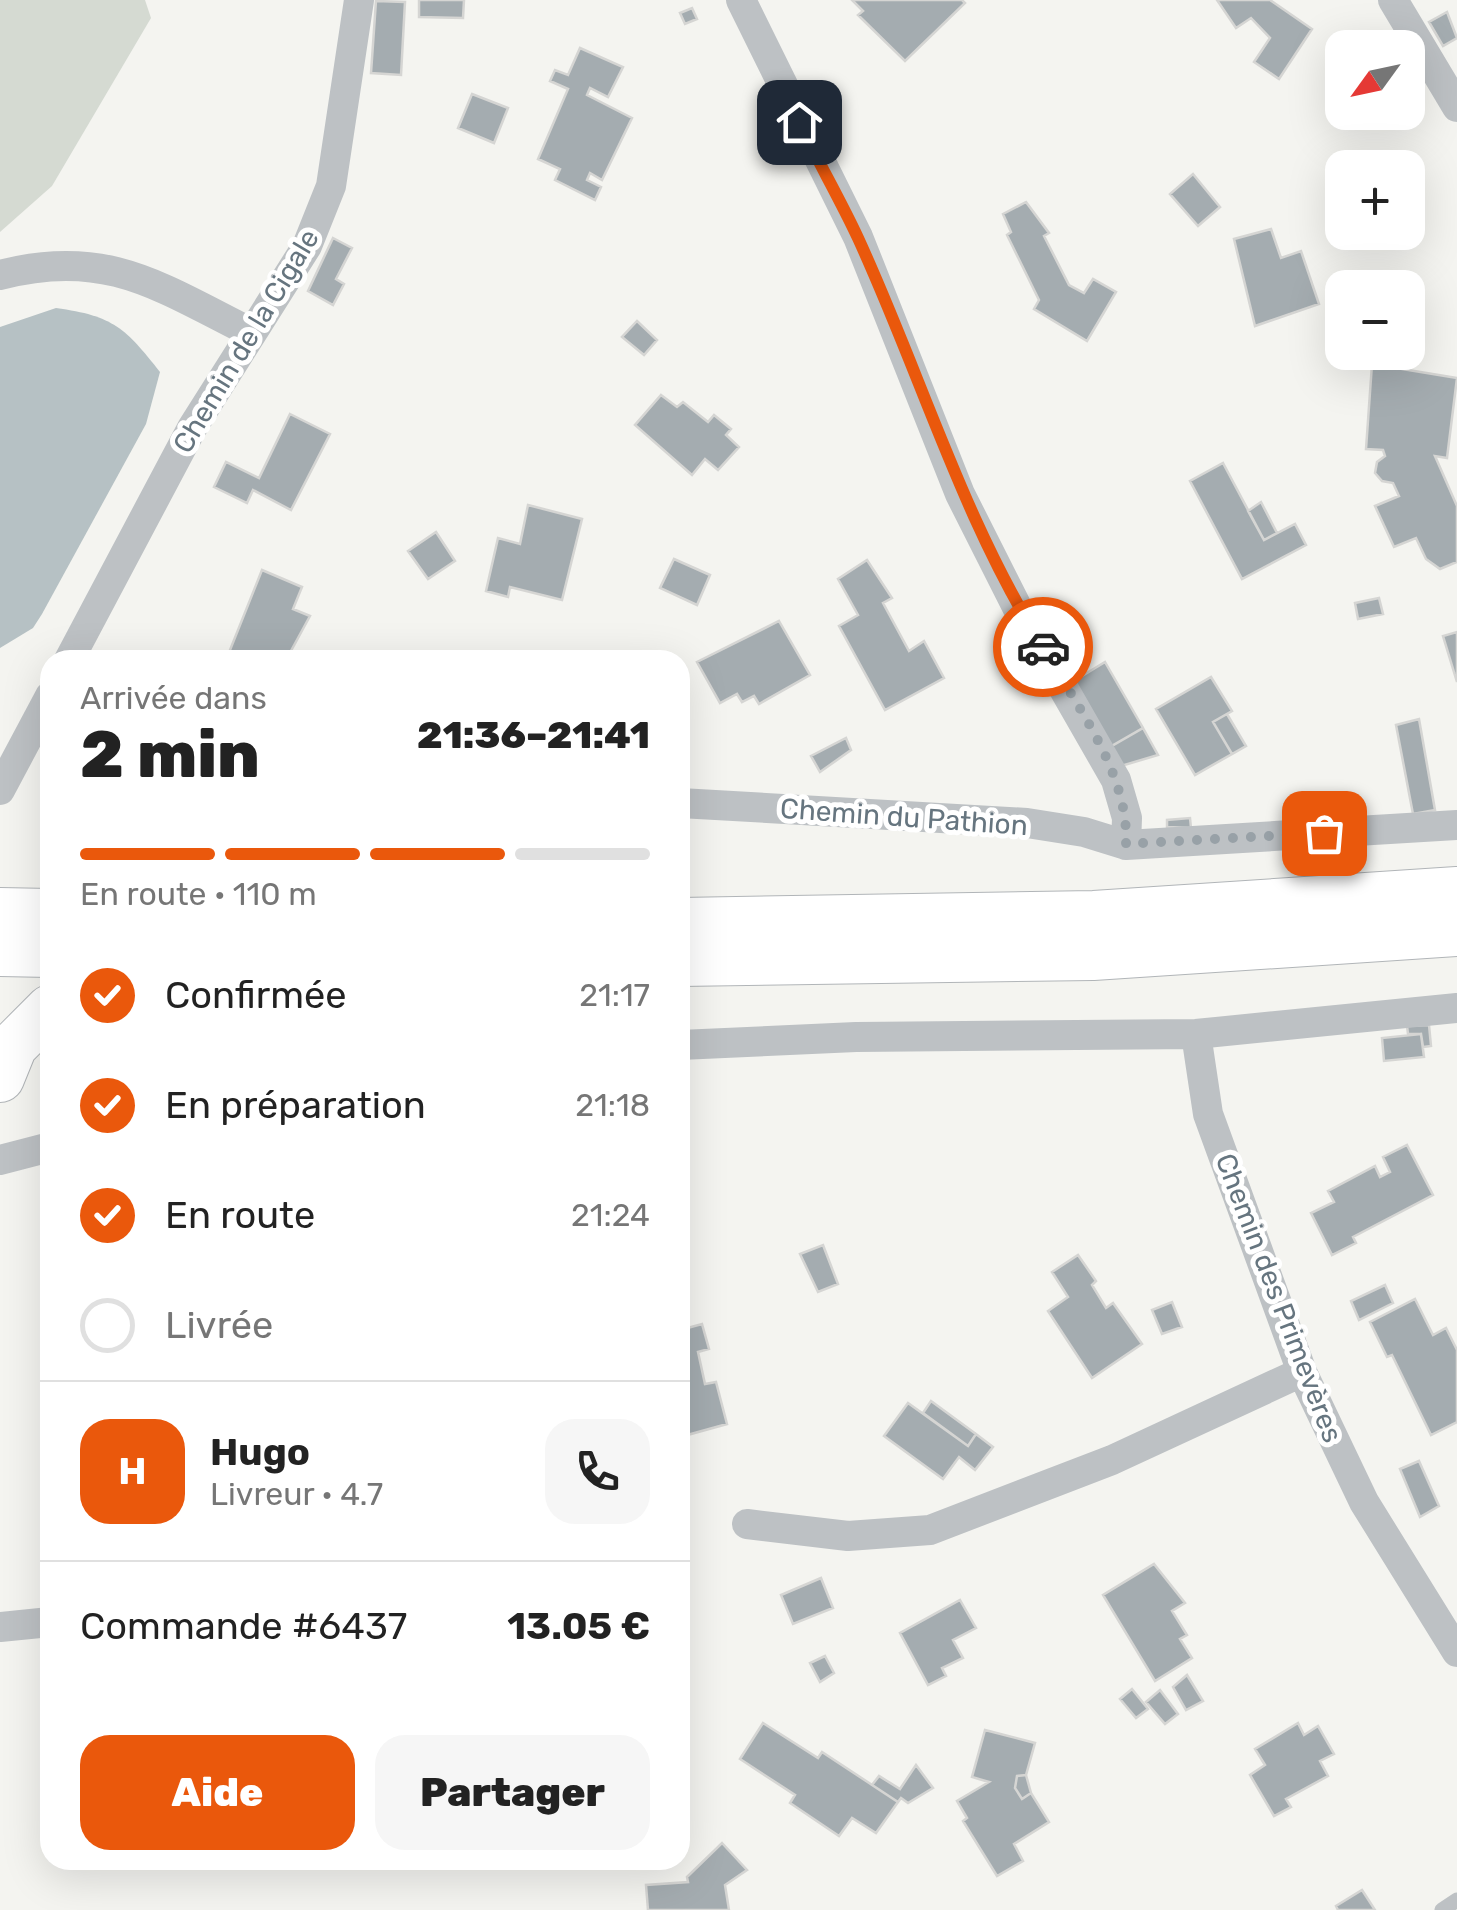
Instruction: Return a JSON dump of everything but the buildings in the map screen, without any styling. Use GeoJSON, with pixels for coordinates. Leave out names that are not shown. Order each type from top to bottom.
{"type":"FeatureCollection","features":[{"type":"Feature","properties":{"kind":"main road"},"geometry":{"type":"LineString","coordinates":[[690,922],[1094,915],[1457,891]]}},
{"type":"Feature","properties":{"kind":"main road"},"geometry":{"type":"LineString","coordinates":[[690,962],[1093,956],[1457,932]]}},
{"type":"Feature","properties":{"kind":"main road"},"geometry":{"type":"LineString","coordinates":[[0,1078],[13,1046],[40,1019]]}},
{"type":"Feature","properties":{"kind":"street","name":"Chemin de la Cigale"},"geometry":{"type":"LineString","coordinates":[[74,650],[192,428],[307,246],[332,186],[359,0]]}},
{"type":"Feature","properties":{"kind":"street"},"geometry":{"type":"LineString","coordinates":[[741,0],[858,238],[968,510],[1011,596],[1116,780],[1127,818],[1126,844]]}},
{"type":"Feature","properties":{"kind":"street"},"geometry":{"type":"LineString","coordinates":[[1393,0],[1457,107]]}},
{"type":"Feature","properties":{"kind":"street"},"geometry":{"type":"LineString","coordinates":[[0,274],[38,264],[102,267],[133,274],[252,332]]}},
{"type":"Feature","properties":{"kind":"street"},"geometry":{"type":"LineString","coordinates":[[0,790],[40,715]]}},
{"type":"Feature","properties":{"kind":"street","name":"Chemin du Pathion"},"geometry":{"type":"LineString","coordinates":[[690,804],[1027,823],[1126,844],[1457,825]]}},
{"type":"Feature","properties":{"kind":"street"},"geometry":{"type":"LineString","coordinates":[[690,1044],[856,1037],[1196,1034],[1457,1008]]}},
{"type":"Feature","properties":{"kind":"street","name":"Chemin des Primevères"},"geometry":{"type":"LineString","coordinates":[[1196,1034],[1208,1114],[1302,1372],[1364,1502],[1457,1652]]}},
{"type":"Feature","properties":{"kind":"street"},"geometry":{"type":"LineString","coordinates":[[0,1160],[40,1150]]}},
{"type":"Feature","properties":{"kind":"street"},"geometry":{"type":"LineString","coordinates":[[747,1524],[848,1536],[930,1530],[1112,1460],[1302,1372]]}},
{"type":"Feature","properties":{"kind":"street"},"geometry":{"type":"LineString","coordinates":[[0,1627],[40,1623]]}},
{"type":"Feature","properties":{"kind":"lane"},"geometry":{"type":"LineString","coordinates":[[1442,1910],[1457,1900]]}},
{"type":"Feature","properties":{"kind":"shaded area"},"geometry":{"type":"Polygon","coordinates":[[[0,0],[145,0],[151,18],[52,186],[0,232],[0,0]]]}},
{"type":"Feature","properties":{"kind":"shaded area"},"geometry":{"type":"Polygon","coordinates":[[[56,308],[92,315],[117,326],[160,372],[146,424],[42,614],[33,628],[0,648],[0,327],[56,308]]]}},
{"type":"Feature","properties":{"kind":"way so far"},"geometry":{"type":"LineString","coordinates":[[1043,647],[1116,780],[1127,818],[1126,844],[1324,833]]}},
{"type":"Feature","properties":{"kind":"route"},"geometry":{"type":"LineString","coordinates":[[799,122],[858,238],[960,494],[1018,609],[1043,647]]}}]}
